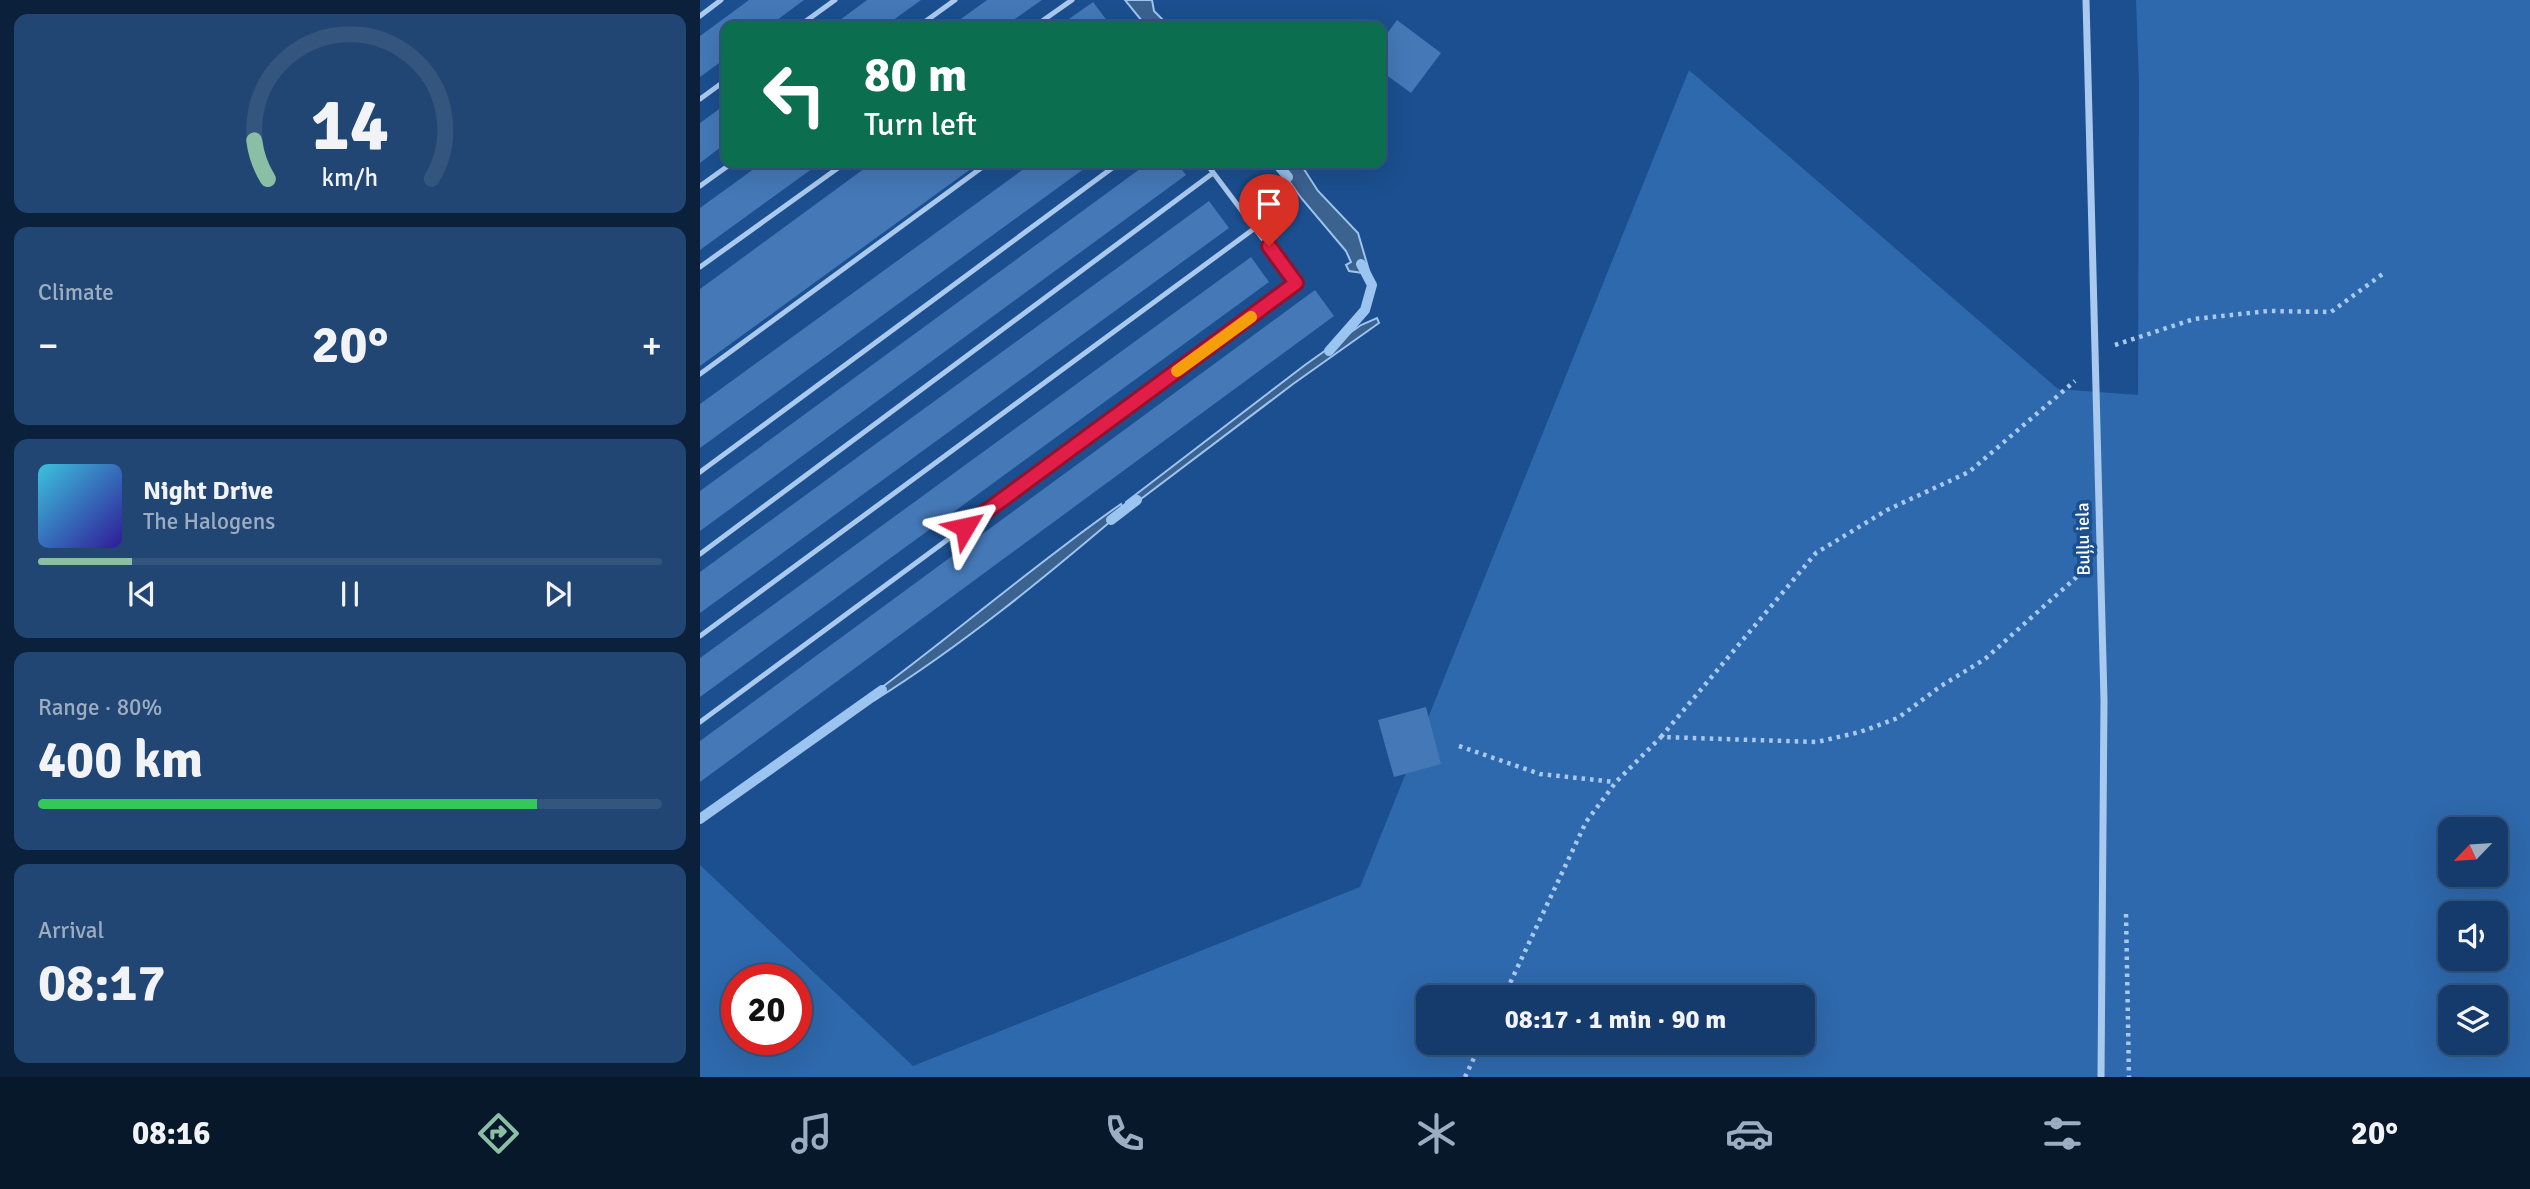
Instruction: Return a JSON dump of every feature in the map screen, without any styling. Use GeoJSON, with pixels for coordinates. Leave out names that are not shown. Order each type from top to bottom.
{"type":"FeatureCollection","features":[{"type":"Feature","properties":{"kind":"street","name":"Buļļu iela"},"geometry":{"type":"LineString","coordinates":[[2086,0],[2104,700],[2101,1077]]}},
{"type":"Feature","properties":{"kind":"lane"},"geometry":{"type":"LineString","coordinates":[[700,16],[721,0]]}},
{"type":"Feature","properties":{"kind":"lane"},"geometry":{"type":"LineString","coordinates":[[806,21],[835,0]]}},
{"type":"Feature","properties":{"kind":"lane"},"geometry":{"type":"LineString","coordinates":[[926,21],[955,0]]}},
{"type":"Feature","properties":{"kind":"lane"},"geometry":{"type":"LineString","coordinates":[[1042,21],[1072,0]]}},
{"type":"Feature","properties":{"kind":"lane"},"geometry":{"type":"LineString","coordinates":[[700,99],[721,84]]}},
{"type":"Feature","properties":{"kind":"lane"},"geometry":{"type":"LineString","coordinates":[[700,186],[725,168]]}},
{"type":"Feature","properties":{"kind":"lane"},"geometry":{"type":"LineString","coordinates":[[700,267],[838,168]]}},
{"type":"Feature","properties":{"kind":"lane"},"geometry":{"type":"LineString","coordinates":[[700,374],[981,168]]}},
{"type":"Feature","properties":{"kind":"lane"},"geometry":{"type":"LineString","coordinates":[[700,472],[1112,168]]}},
{"type":"Feature","properties":{"kind":"lane"},"geometry":{"type":"LineString","coordinates":[[700,722],[1296,283],[1210,168]]}},
{"type":"Feature","properties":{"kind":"lane"},"geometry":{"type":"LineString","coordinates":[[700,554],[1213,173]]}},
{"type":"Feature","properties":{"kind":"lane"},"geometry":{"type":"LineString","coordinates":[[700,636],[1255,228]]}},
{"type":"Feature","properties":{"kind":"path"},"geometry":{"type":"LineString","coordinates":[[1509,985],[1586,821],[1616,782],[1661,737],[1816,553],[1887,510],[1969,472],[2114,345],[2194,319],[2268,311],[2331,312],[2384,273]]}},
{"type":"Feature","properties":{"kind":"path"},"geometry":{"type":"LineString","coordinates":[[1661,737],[1817,742],[1860,732],[1898,718],[1941,686],[1985,659],[2099,557]]}},
{"type":"Feature","properties":{"kind":"path"},"geometry":{"type":"LineString","coordinates":[[1459,746],[1541,774],[1616,782]]}},
{"type":"Feature","properties":{"kind":"path"},"geometry":{"type":"LineString","coordinates":[[1465,1077],[1475,1055]]}},
{"type":"Feature","properties":{"kind":"shaded area"},"geometry":{"type":"Polygon","coordinates":[[[1125,0],[1152,0],[1154,11],[1164,21],[1142,21],[1125,0]]]}},
{"type":"Feature","properties":{"kind":"shaded area"},"geometry":{"type":"Polygon","coordinates":[[[2136,0],[2530,0],[2530,1077],[700,1077],[700,865],[805,964],[721,964],[721,1055],[812,1055],[812,971],[913,1066],[1360,887],[1689,70],[2058,389],[2138,395],[2139,83],[2136,0]]]}},
{"type":"Feature","properties":{"kind":"shaded area"},"geometry":{"type":"Polygon","coordinates":[[[1280,168],[1303,168],[1318,191],[1358,233],[1370,274],[1349,271],[1346,265],[1351,262],[1346,251],[1280,168]]]}},
{"type":"Feature","properties":{"kind":"shaded area"},"geometry":{"type":"Polygon","coordinates":[[[1377,318],[1379,323],[1293,384],[1129,508],[1126,502],[1305,365],[1361,325],[1377,318]]]}},
{"type":"Feature","properties":{"kind":"shaded area"},"geometry":{"type":"Polygon","coordinates":[[[1121,504],[1124,510],[1034,585],[972,633],[875,700],[873,694],[1121,504]]]}},
{"type":"Feature","properties":{"kind":"building"},"geometry":{"type":"Polygon","coordinates":[[[749,0],[804,0],[776,21],[721,21],[721,62],[700,77],[700,36],[749,0]]]}},
{"type":"Feature","properties":{"kind":"building"},"geometry":{"type":"Polygon","coordinates":[[[867,0],[921,0],[892,21],[839,21],[867,0]]]}},
{"type":"Feature","properties":{"kind":"building"},"geometry":{"type":"Polygon","coordinates":[[[987,0],[1042,0],[1012,21],[958,21],[987,0]]]}},
{"type":"Feature","properties":{"kind":"building"},"geometry":{"type":"Polygon","coordinates":[[[1093,2],[1107,21],[1066,21],[1093,2]]]}},
{"type":"Feature","properties":{"kind":"building"},"geometry":{"type":"Polygon","coordinates":[[[1397,20],[1441,53],[1411,93],[1386,75],[1386,35],[1397,20]]]}},
{"type":"Feature","properties":{"kind":"building"},"geometry":{"type":"Polygon","coordinates":[[[721,108],[721,147],[700,163],[700,123],[721,108]]]}},
{"type":"Feature","properties":{"kind":"building"},"geometry":{"type":"Polygon","coordinates":[[[755,168],[813,168],[700,250],[700,208],[755,168]]]}},
{"type":"Feature","properties":{"kind":"building"},"geometry":{"type":"Polygon","coordinates":[[[865,168],[972,168],[700,366],[700,289],[865,168]]]}},
{"type":"Feature","properties":{"kind":"building"},"geometry":{"type":"Polygon","coordinates":[[[1025,168],[1085,168],[700,448],[700,404],[1025,168]]]}},
{"type":"Feature","properties":{"kind":"building"},"geometry":{"type":"Polygon","coordinates":[[[1141,168],[1181,168],[1186,175],[700,531],[700,491],[1141,168]]]}},
{"type":"Feature","properties":{"kind":"building"},"geometry":{"type":"Polygon","coordinates":[[[1209,201],[1229,228],[700,613],[700,572],[1209,201]]]}},
{"type":"Feature","properties":{"kind":"building"},"geometry":{"type":"Polygon","coordinates":[[[1251,257],[1269,282],[700,697],[700,658],[1251,257]]]}},
{"type":"Feature","properties":{"kind":"building"},"geometry":{"type":"Polygon","coordinates":[[[1315,290],[1334,316],[700,782],[700,741],[1315,290]]]}},
{"type":"Feature","properties":{"kind":"building"},"geometry":{"type":"Polygon","coordinates":[[[1426,707],[1441,764],[1394,777],[1378,720],[1426,707]]]}},
{"type":"Feature","properties":{"kind":"waterway"},"geometry":{"type":"LineString","coordinates":[[1280,168],[1288,177]]}},
{"type":"Feature","properties":{"kind":"waterway"},"geometry":{"type":"LineString","coordinates":[[1329,351],[1365,310],[1372,285],[1361,264]]}},
{"type":"Feature","properties":{"kind":"waterway"},"geometry":{"type":"LineString","coordinates":[[1111,520],[1137,500]]}},
{"type":"Feature","properties":{"kind":"waterway"},"geometry":{"type":"LineString","coordinates":[[700,819],[882,690]]}},
{"type":"Feature","properties":{"kind":"slow traffic"},"geometry":{"type":"LineString","coordinates":[[1177,371],[1251,317]]}},
{"type":"Feature","properties":{"kind":"route"},"geometry":{"type":"LineString","coordinates":[[965,527],[1296,283],[1269,246]]}}]}
